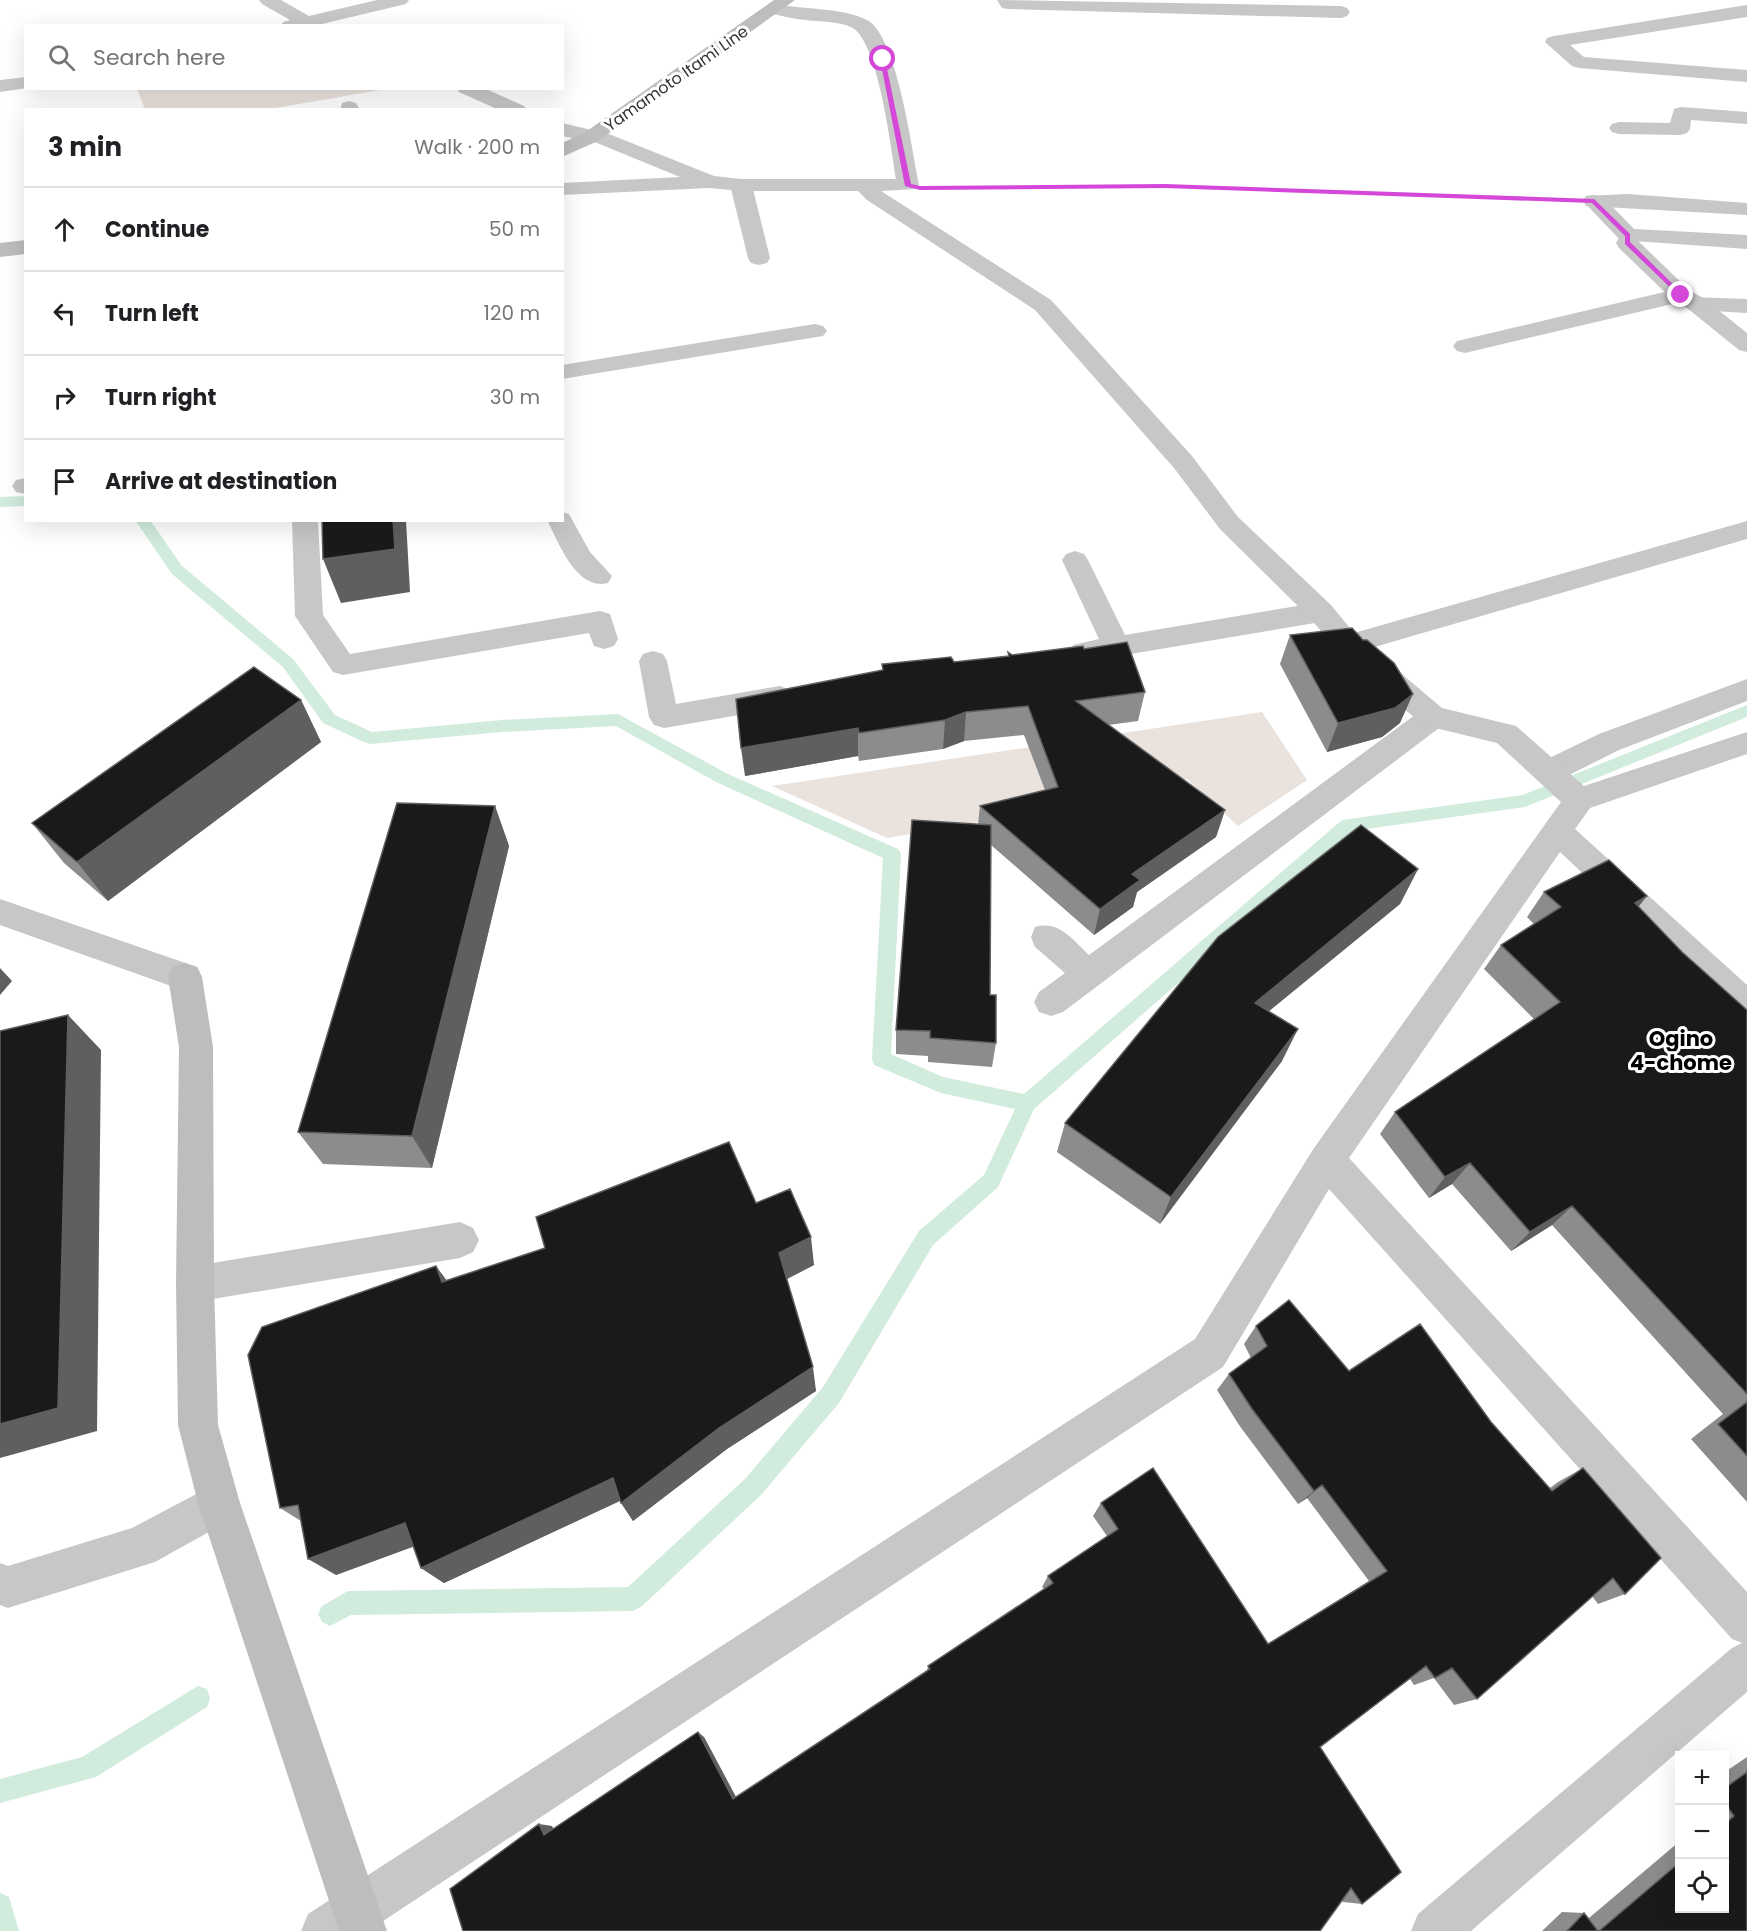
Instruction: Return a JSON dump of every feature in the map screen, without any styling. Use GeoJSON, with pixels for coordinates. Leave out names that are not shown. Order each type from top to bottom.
{"type":"FeatureCollection","features":[{"type":"Feature","properties":{"kind":"street"},"geometry":{"type":"LineString","coordinates":[[268,0],[303,24],[400,0]]}},
{"type":"Feature","properties":{"kind":"street"},"geometry":{"type":"LineString","coordinates":[[564,189],[710,182],[908,185],[883,59],[874,35],[865,27],[838,17],[806,15],[781,4]]}},
{"type":"Feature","properties":{"kind":"street","name":"Yamamoto Itami Line"},"geometry":{"type":"LineString","coordinates":[[564,150],[591,136],[781,4]]}},
{"type":"Feature","properties":{"kind":"street"},"geometry":{"type":"LineString","coordinates":[[1007,8],[1312,20],[1341,12]]}},
{"type":"Feature","properties":{"kind":"street"},"geometry":{"type":"LineString","coordinates":[[1747,11],[1554,42],[1579,62],[1747,76]]}},
{"type":"Feature","properties":{"kind":"street"},"geometry":{"type":"LineString","coordinates":[[0,86],[24,83]]}},
{"type":"Feature","properties":{"kind":"street"},"geometry":{"type":"LineString","coordinates":[[471,90],[511,108]]}},
{"type":"Feature","properties":{"kind":"street"},"geometry":{"type":"LineString","coordinates":[[1619,128],[1680,129],[1681,113],[1747,118]]}},
{"type":"Feature","properties":{"kind":"street"},"geometry":{"type":"LineString","coordinates":[[564,130],[602,138],[710,182]]}},
{"type":"Feature","properties":{"kind":"street"},"geometry":{"type":"LineString","coordinates":[[741,184],[759,258]]}},
{"type":"Feature","properties":{"kind":"street"},"geometry":{"type":"LineString","coordinates":[[865,186],[874,196],[1043,305],[1183,462],[1229,523],[1321,612],[1348,645],[1433,717],[1506,734],[1579,800]]}},
{"type":"Feature","properties":{"kind":"street"},"geometry":{"type":"LineString","coordinates":[[1594,201],[1629,200],[1747,208]]}},
{"type":"Feature","properties":{"kind":"street"},"geometry":{"type":"LineString","coordinates":[[1594,201],[1627,239],[1688,299],[1747,345]]}},
{"type":"Feature","properties":{"kind":"street"},"geometry":{"type":"LineString","coordinates":[[1627,239],[1747,242]]}},
{"type":"Feature","properties":{"kind":"street"},"geometry":{"type":"LineString","coordinates":[[0,250],[24,247]]}},
{"type":"Feature","properties":{"kind":"street"},"geometry":{"type":"LineString","coordinates":[[1466,346],[1549,320],[1688,299],[1747,306]]}},
{"type":"Feature","properties":{"kind":"street"},"geometry":{"type":"LineString","coordinates":[[564,372],[815,331]]}},
{"type":"Feature","properties":{"kind":"street"},"geometry":{"type":"LineString","coordinates":[[305,522],[309,616],[342,665],[600,621],[604,639]]}},
{"type":"Feature","properties":{"kind":"street"},"geometry":{"type":"LineString","coordinates":[[562,522],[580,557],[598,576]]}},
{"type":"Feature","properties":{"kind":"street"},"geometry":{"type":"LineString","coordinates":[[1348,645],[1747,530]]}},
{"type":"Feature","properties":{"kind":"street"},"geometry":{"type":"LineString","coordinates":[[1075,560],[1116,647]]}},
{"type":"Feature","properties":{"kind":"street"},"geometry":{"type":"LineString","coordinates":[[1059,656],[1321,612]]}},
{"type":"Feature","properties":{"kind":"street"},"geometry":{"type":"LineString","coordinates":[[653,661],[664,717],[804,693]]}},
{"type":"Feature","properties":{"kind":"street"},"geometry":{"type":"LineString","coordinates":[[1548,772],[1609,742],[1747,690]]}},
{"type":"Feature","properties":{"kind":"street"},"geometry":{"type":"LineString","coordinates":[[1051,1002],[1433,717]]}},
{"type":"Feature","properties":{"kind":"street"},"geometry":{"type":"LineString","coordinates":[[0,912],[185,976],[196,1047],[195,1284],[198,1425],[219,1503],[348,1924],[1209,1353],[1327,1160],[1579,800],[1747,743]]}},
{"type":"Feature","properties":{"kind":"street"},"geometry":{"type":"LineString","coordinates":[[1558,832],[1747,1006]]}},
{"type":"Feature","properties":{"kind":"street"},"geometry":{"type":"LineString","coordinates":[[1047,937],[1088,974]]}},
{"type":"Feature","properties":{"kind":"street"},"geometry":{"type":"LineString","coordinates":[[1327,1160],[1747,1624]]}},
{"type":"Feature","properties":{"kind":"street"},"geometry":{"type":"LineString","coordinates":[[195,1284],[460,1240]]}},
{"type":"Feature","properties":{"kind":"street"},"geometry":{"type":"LineString","coordinates":[[0,1584],[8,1587],[140,1547],[219,1503]]}},
{"type":"Feature","properties":{"kind":"street"},"geometry":{"type":"LineString","coordinates":[[1435,1931],[1747,1663]]}},
{"type":"Feature","properties":{"kind":"path"},"geometry":{"type":"LineString","coordinates":[[908,185],[920,188],[1165,186],[1594,201]]}},
{"type":"Feature","properties":{"kind":"shaded area"},"geometry":{"type":"Polygon","coordinates":[[[138,90],[380,90],[276,108],[145,108],[138,90]]]}},
{"type":"Feature","properties":{"kind":"shaded area"},"geometry":{"type":"Polygon","coordinates":[[[1262,712],[1307,780],[1238,826],[1187,779],[1064,807],[887,838],[772,786],[1262,712]]]}},
{"type":"Feature","properties":{"kind":"building"},"geometry":{"type":"Polygon","coordinates":[[[322,522],[393,522],[395,549],[323,559],[322,522]]]}},
{"type":"Feature","properties":{"kind":"building"},"geometry":{"type":"Polygon","coordinates":[[[1352,628],[1363,640],[1367,640],[1394,663],[1413,694],[1395,708],[1338,723],[1290,635],[1352,628]]]}},
{"type":"Feature","properties":{"kind":"building"},"geometry":{"type":"Polygon","coordinates":[[[1127,642],[1145,692],[1076,701],[1225,810],[1132,874],[1140,880],[1100,909],[980,806],[1058,787],[1028,706],[966,712],[945,720],[859,733],[858,728],[741,748],[736,699],[883,670],[882,664],[951,657],[954,662],[1009,656],[1008,652],[1012,655],[1083,646],[1084,649],[1127,642]]]}},
{"type":"Feature","properties":{"kind":"building"},"geometry":{"type":"Polygon","coordinates":[[[254,667],[301,700],[77,862],[32,823],[254,667]]]}},
{"type":"Feature","properties":{"kind":"building"},"geometry":{"type":"Polygon","coordinates":[[[397,803],[495,806],[412,1136],[298,1132],[397,803]]]}},
{"type":"Feature","properties":{"kind":"building"},"geometry":{"type":"Polygon","coordinates":[[[912,820],[991,825],[990,995],[996,995],[996,1043],[930,1038],[930,1031],[896,1030],[912,820]]]}},
{"type":"Feature","properties":{"kind":"building"},"geometry":{"type":"Polygon","coordinates":[[[1361,825],[1418,869],[1255,1003],[1298,1029],[1171,1197],[1065,1123],[1218,937],[1361,825]]]}},
{"type":"Feature","properties":{"kind":"building"},"geometry":{"type":"Polygon","coordinates":[[[1609,860],[1647,896],[1635,903],[1682,952],[1747,1010],[1747,1394],[1572,1206],[1530,1232],[1470,1163],[1445,1177],[1395,1112],[1560,1002],[1501,945],[1561,907],[1544,892],[1609,860]]]}},
{"type":"Feature","properties":{"kind":"building"},"geometry":{"type":"Polygon","coordinates":[[[68,1015],[58,1408],[0,1424],[0,1031],[68,1015]]]}},
{"type":"Feature","properties":{"kind":"building"},"geometry":{"type":"Polygon","coordinates":[[[729,1142],[756,1203],[790,1189],[811,1237],[779,1253],[813,1367],[719,1428],[621,1503],[613,1478],[421,1568],[405,1523],[308,1559],[298,1505],[280,1508],[248,1355],[262,1327],[436,1266],[442,1282],[545,1248],[536,1217],[729,1142]]]}},
{"type":"Feature","properties":{"kind":"building"},"geometry":{"type":"Polygon","coordinates":[[[1289,1300],[1349,1371],[1420,1324],[1491,1422],[1552,1491],[1583,1468],[1661,1558],[1625,1594],[1613,1578],[1477,1699],[1452,1668],[1435,1678],[1426,1666],[1320,1747],[1401,1872],[1362,1904],[1351,1888],[1320,1931],[463,1931],[450,1889],[539,1824],[544,1835],[698,1732],[733,1799],[930,1669],[928,1666],[1053,1583],[1048,1576],[1118,1529],[1101,1503],[1153,1468],[1268,1644],[1387,1571],[1322,1485],[1314,1491],[1252,1409],[1229,1374],[1267,1346],[1256,1326],[1289,1300]]]}},
{"type":"Feature","properties":{"kind":"building"},"geometry":{"type":"Polygon","coordinates":[[[1747,1402],[1747,1456],[1718,1424],[1747,1402]]]}},
{"type":"Feature","properties":{"kind":"building"},"geometry":{"type":"Polygon","coordinates":[[[1747,1772],[1747,1931],[1599,1931],[1675,1866],[1675,1913],[1729,1913],[1729,1820],[1734,1816],[1729,1809],[1729,1785],[1747,1772]]]}},
{"type":"Feature","properties":{"kind":"building"},"geometry":{"type":"Polygon","coordinates":[[[1584,1913],[1598,1931],[1567,1931],[1584,1913]]]}},
{"type":"Feature","properties":{"kind":"waterway"},"geometry":{"type":"LineString","coordinates":[[0,502],[24,501]]}},
{"type":"Feature","properties":{"kind":"waterway"},"geometry":{"type":"LineString","coordinates":[[143,522],[177,570],[288,663],[329,719],[370,738],[502,726],[618,720],[722,778],[892,854],[881,1059],[941,1085],[1027,1103]]}},
{"type":"Feature","properties":{"kind":"waterway"},"geometry":{"type":"LineString","coordinates":[[1027,1103],[1348,825],[1525,801],[1747,711]]}},
{"type":"Feature","properties":{"kind":"waterway"},"geometry":{"type":"LineString","coordinates":[[330,1614],[348,1603],[633,1599],[753,1487],[831,1395],[926,1238],[991,1181],[1027,1103]]}},
{"type":"Feature","properties":{"kind":"waterway"},"geometry":{"type":"LineString","coordinates":[[0,1791],[87,1768],[198,1698]]}},
{"type":"Feature","properties":{"kind":"waterway"},"geometry":{"type":"LineString","coordinates":[[0,1906],[6,1931]]}},
{"type":"Feature","properties":{"kind":"district","name":"Ogino 4-chome"},"geometry":{"type":"Point","coordinates":[1681,1051]}},
{"type":"Feature","properties":{"kind":"route"},"geometry":{"type":"LineString","coordinates":[[883,59],[908,185],[920,188],[1165,186],[1594,201],[1628,235],[1627,243],[1681,295]]}}]}
